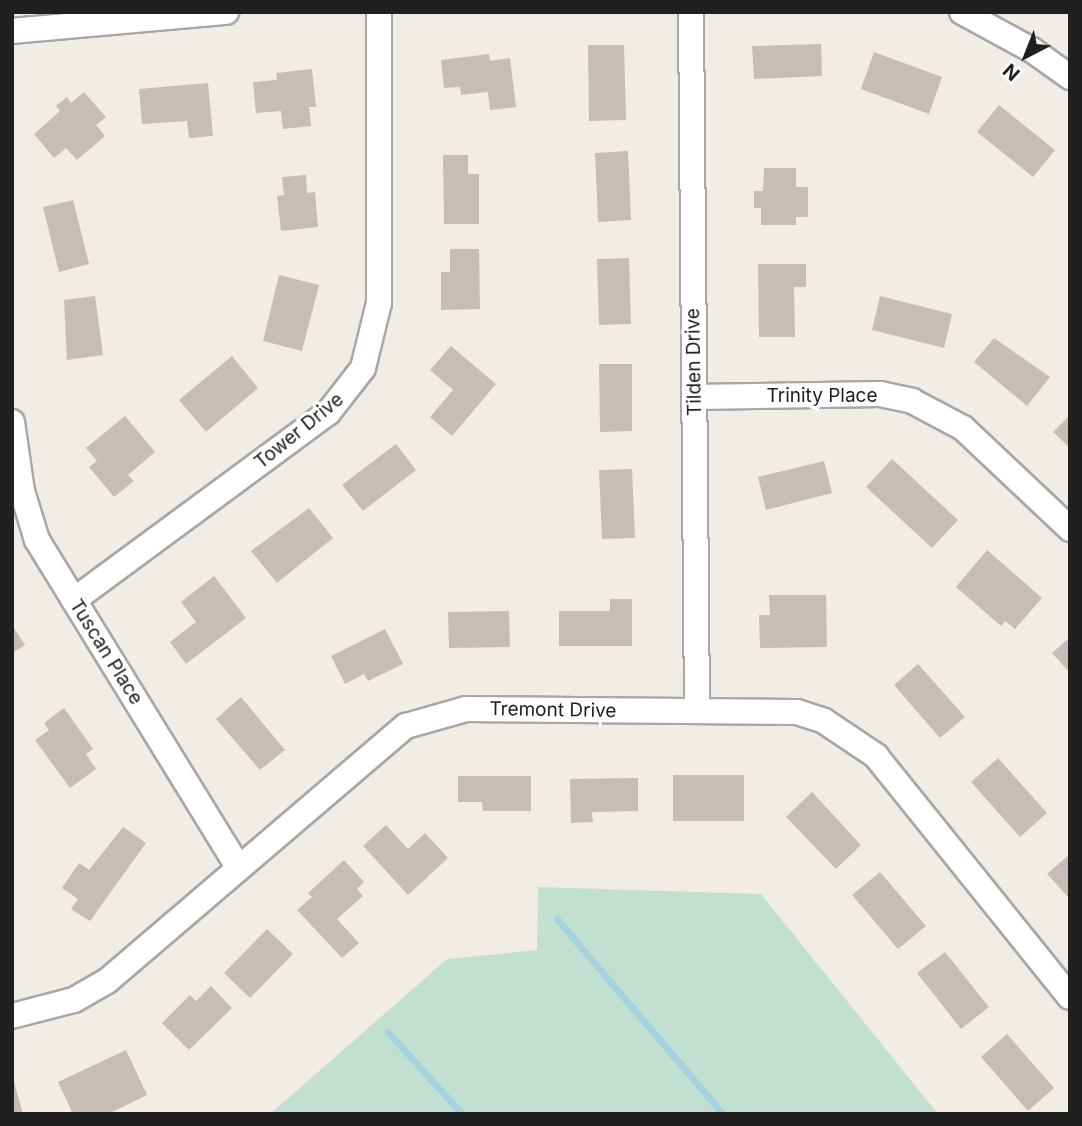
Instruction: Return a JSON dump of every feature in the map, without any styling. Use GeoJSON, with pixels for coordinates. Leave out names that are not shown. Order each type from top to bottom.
{"type":"FeatureCollection","features":[{"type":"Feature","properties":{"kind":"street"},"geometry":{"type":"LineString","coordinates":[[12,31],[226,12]]}},
{"type":"Feature","properties":{"kind":"street","name":"Tower Drive"},"geometry":{"type":"LineString","coordinates":[[74,600],[328,413],[363,368],[379,303],[379,12]]}},
{"type":"Feature","properties":{"kind":"street","name":"Tilden Drive"},"geometry":{"type":"LineString","coordinates":[[691,12],[697,711]]}},
{"type":"Feature","properties":{"kind":"street"},"geometry":{"type":"LineString","coordinates":[[962,12],[1031,50],[1070,77]]}},
{"type":"Feature","properties":{"kind":"street","name":"Trinity Place"},"geometry":{"type":"LineString","coordinates":[[694,397],[880,394],[912,401],[963,428],[1070,529]]}},
{"type":"Feature","properties":{"kind":"street","name":"Tuscan Place"},"geometry":{"type":"LineString","coordinates":[[12,422],[28,516],[74,600],[239,868]]}},
{"type":"Feature","properties":{"kind":"street","name":"Tremont Drive"},"geometry":{"type":"LineString","coordinates":[[12,1016],[74,1000],[107,981],[386,741],[406,726],[435,714],[466,709],[797,712],[852,736],[876,756],[1070,997]]}},
{"type":"Feature","properties":{"kind":"green space"},"geometry":{"type":"Polygon","coordinates":[[[538,887],[761,894],[938,1114],[270,1114],[447,959],[537,950],[538,887]]]}},
{"type":"Feature","properties":{"kind":"building"},"geometry":{"type":"Polygon","coordinates":[[[821,44],[822,76],[754,79],[752,46],[821,44]]]}},
{"type":"Feature","properties":{"kind":"building"},"geometry":{"type":"Polygon","coordinates":[[[588,45],[624,45],[626,120],[589,121],[588,45]]]}},
{"type":"Feature","properties":{"kind":"building"},"geometry":{"type":"Polygon","coordinates":[[[874,52],[942,77],[929,114],[861,89],[874,52]]]}},
{"type":"Feature","properties":{"kind":"building"},"geometry":{"type":"Polygon","coordinates":[[[489,54],[490,61],[510,58],[516,107],[490,110],[488,92],[461,95],[460,87],[444,88],[441,60],[489,54]]]}},
{"type":"Feature","properties":{"kind":"building"},"geometry":{"type":"Polygon","coordinates":[[[312,69],[316,107],[309,107],[311,126],[283,129],[281,111],[256,113],[253,82],[277,80],[276,73],[312,69]]]}},
{"type":"Feature","properties":{"kind":"building"},"geometry":{"type":"Polygon","coordinates":[[[208,83],[213,136],[189,138],[187,121],[142,124],[139,89],[208,83]]]}},
{"type":"Feature","properties":{"kind":"building"},"geometry":{"type":"Polygon","coordinates":[[[84,92],[106,117],[96,125],[105,136],[77,160],[66,148],[54,158],[34,134],[60,111],[56,106],[67,97],[71,103],[84,92]]]}},
{"type":"Feature","properties":{"kind":"building"},"geometry":{"type":"Polygon","coordinates":[[[999,105],[1055,150],[1033,177],[977,132],[999,105]]]}},
{"type":"Feature","properties":{"kind":"building"},"geometry":{"type":"Polygon","coordinates":[[[628,151],[631,220],[598,222],[595,153],[628,151]]]}},
{"type":"Feature","properties":{"kind":"building"},"geometry":{"type":"Polygon","coordinates":[[[443,155],[468,155],[468,174],[479,174],[479,224],[444,224],[443,155]]]}},
{"type":"Feature","properties":{"kind":"building"},"geometry":{"type":"Polygon","coordinates":[[[764,168],[796,168],[796,187],[808,187],[808,217],[796,217],[796,225],[761,225],[761,208],[754,208],[754,191],[763,191],[764,168]]]}},
{"type":"Feature","properties":{"kind":"building"},"geometry":{"type":"Polygon","coordinates":[[[306,175],[307,193],[315,192],[318,227],[281,231],[277,196],[284,195],[282,177],[306,175]]]}},
{"type":"Feature","properties":{"kind":"building"},"geometry":{"type":"Polygon","coordinates":[[[73,200],[89,264],[59,272],[43,207],[73,200]]]}},
{"type":"Feature","properties":{"kind":"building"},"geometry":{"type":"Polygon","coordinates":[[[450,249],[479,249],[480,309],[441,310],[441,272],[450,272],[450,249]]]}},
{"type":"Feature","properties":{"kind":"building"},"geometry":{"type":"Polygon","coordinates":[[[629,258],[631,324],[599,325],[597,259],[629,258]]]}},
{"type":"Feature","properties":{"kind":"building"},"geometry":{"type":"Polygon","coordinates":[[[758,264],[806,264],[806,287],[794,287],[795,337],[759,337],[758,264]]]}},
{"type":"Feature","properties":{"kind":"building"},"geometry":{"type":"Polygon","coordinates":[[[279,275],[319,285],[302,351],[263,341],[279,275]]]}},
{"type":"Feature","properties":{"kind":"building"},"geometry":{"type":"Polygon","coordinates":[[[95,296],[103,355],[67,360],[64,300],[95,296]]]}},
{"type":"Feature","properties":{"kind":"building"},"geometry":{"type":"Polygon","coordinates":[[[880,296],[952,314],[944,348],[872,330],[880,296]]]}},
{"type":"Feature","properties":{"kind":"building"},"geometry":{"type":"Polygon","coordinates":[[[994,338],[1050,377],[1027,406],[974,362],[994,338]]]}},
{"type":"Feature","properties":{"kind":"building"},"geometry":{"type":"Polygon","coordinates":[[[451,346],[496,384],[452,436],[430,417],[453,390],[430,370],[451,346]]]}},
{"type":"Feature","properties":{"kind":"building"},"geometry":{"type":"Polygon","coordinates":[[[232,356],[258,388],[206,432],[179,400],[232,356]]]}},
{"type":"Feature","properties":{"kind":"building"},"geometry":{"type":"Polygon","coordinates":[[[599,364],[632,364],[632,431],[600,432],[599,364]]]}},
{"type":"Feature","properties":{"kind":"building"},"geometry":{"type":"Polygon","coordinates":[[[1070,415],[1070,448],[1053,432],[1070,415]]]}},
{"type":"Feature","properties":{"kind":"building"},"geometry":{"type":"Polygon","coordinates":[[[125,416],[155,452],[128,475],[134,481],[114,497],[89,467],[97,461],[86,448],[125,416]]]}},
{"type":"Feature","properties":{"kind":"building"},"geometry":{"type":"Polygon","coordinates":[[[396,444],[416,470],[363,511],[342,485],[396,444]]]}},
{"type":"Feature","properties":{"kind":"building"},"geometry":{"type":"Polygon","coordinates":[[[892,459],[958,520],[932,548],[866,487],[892,459]]]}},
{"type":"Feature","properties":{"kind":"building"},"geometry":{"type":"Polygon","coordinates":[[[824,461],[832,493],[766,510],[758,477],[824,461]]]}},
{"type":"Feature","properties":{"kind":"building"},"geometry":{"type":"Polygon","coordinates":[[[632,469],[635,538],[602,539],[599,470],[632,469]]]}},
{"type":"Feature","properties":{"kind":"building"},"geometry":{"type":"Polygon","coordinates":[[[309,508],[333,538],[277,583],[251,551],[309,508]]]}},
{"type":"Feature","properties":{"kind":"building"},"geometry":{"type":"Polygon","coordinates":[[[987,550],[1042,598],[1015,629],[1005,621],[1001,626],[956,587],[987,550]]]}},
{"type":"Feature","properties":{"kind":"building"},"geometry":{"type":"Polygon","coordinates":[[[214,576],[246,618],[186,664],[170,642],[196,622],[181,602],[214,576]]]}},
{"type":"Feature","properties":{"kind":"building"},"geometry":{"type":"Polygon","coordinates":[[[769,595],[826,595],[827,647],[760,648],[759,615],[770,615],[769,595]]]}},
{"type":"Feature","properties":{"kind":"building"},"geometry":{"type":"Polygon","coordinates":[[[610,599],[632,599],[632,646],[559,646],[559,611],[610,611],[610,599]]]}},
{"type":"Feature","properties":{"kind":"building"},"geometry":{"type":"Polygon","coordinates":[[[509,611],[510,647],[449,648],[448,612],[509,611]]]}},
{"type":"Feature","properties":{"kind":"building"},"geometry":{"type":"Polygon","coordinates":[[[12,625],[25,645],[12,653],[12,625]]]}},
{"type":"Feature","properties":{"kind":"building"},"geometry":{"type":"Polygon","coordinates":[[[385,629],[403,664],[368,681],[364,674],[345,684],[331,656],[385,629]]]}},
{"type":"Feature","properties":{"kind":"building"},"geometry":{"type":"Polygon","coordinates":[[[1070,637],[1070,673],[1052,653],[1070,637]]]}},
{"type":"Feature","properties":{"kind":"building"},"geometry":{"type":"Polygon","coordinates":[[[918,664],[965,717],[940,738],[894,685],[918,664]]]}},
{"type":"Feature","properties":{"kind":"building"},"geometry":{"type":"Polygon","coordinates":[[[241,697],[285,750],[260,770],[216,719],[241,697]]]}},
{"type":"Feature","properties":{"kind":"building"},"geometry":{"type":"Polygon","coordinates":[[[64,708],[93,749],[86,754],[96,769],[70,788],[35,740],[49,730],[44,723],[64,708]]]}},
{"type":"Feature","properties":{"kind":"building"},"geometry":{"type":"Polygon","coordinates":[[[998,758],[1047,813],[1020,837],[971,782],[998,758]]]}},
{"type":"Feature","properties":{"kind":"building"},"geometry":{"type":"Polygon","coordinates":[[[673,775],[744,775],[744,821],[673,821],[673,775]]]}},
{"type":"Feature","properties":{"kind":"building"},"geometry":{"type":"Polygon","coordinates":[[[458,776],[531,776],[531,811],[483,811],[482,802],[458,802],[458,776]]]}},
{"type":"Feature","properties":{"kind":"building"},"geometry":{"type":"Polygon","coordinates":[[[638,778],[638,811],[592,812],[593,822],[571,823],[570,779],[638,778]]]}},
{"type":"Feature","properties":{"kind":"building"},"geometry":{"type":"Polygon","coordinates":[[[812,792],[861,845],[836,869],[786,817],[812,792]]]}},
{"type":"Feature","properties":{"kind":"building"},"geometry":{"type":"Polygon","coordinates":[[[386,825],[408,849],[425,833],[448,858],[408,895],[363,846],[386,825]]]}},
{"type":"Feature","properties":{"kind":"building"},"geometry":{"type":"Polygon","coordinates":[[[123,827],[146,843],[90,921],[71,909],[78,899],[62,888],[79,863],[89,870],[123,827]]]}},
{"type":"Feature","properties":{"kind":"building"},"geometry":{"type":"Polygon","coordinates":[[[1070,854],[1070,899],[1047,874],[1070,854]]]}},
{"type":"Feature","properties":{"kind":"building"},"geometry":{"type":"Polygon","coordinates":[[[344,860],[364,882],[357,889],[363,896],[337,919],[359,943],[342,958],[297,910],[312,897],[308,893],[344,860]]]}},
{"type":"Feature","properties":{"kind":"building"},"geometry":{"type":"Polygon","coordinates":[[[880,872],[926,926],[898,949],[852,895],[880,872]]]}},
{"type":"Feature","properties":{"kind":"building"},"geometry":{"type":"Polygon","coordinates":[[[267,929],[293,954],[250,998],[224,973],[267,929]]]}},
{"type":"Feature","properties":{"kind":"building"},"geometry":{"type":"Polygon","coordinates":[[[945,952],[989,1007],[961,1029],[917,973],[945,952]]]}},
{"type":"Feature","properties":{"kind":"building"},"geometry":{"type":"Polygon","coordinates":[[[211,986],[232,1008],[189,1050],[162,1023],[190,995],[196,1001],[211,986]]]}},
{"type":"Feature","properties":{"kind":"building"},"geometry":{"type":"Polygon","coordinates":[[[1007,1034],[1054,1088],[1028,1111],[981,1057],[1007,1034]]]}},
{"type":"Feature","properties":{"kind":"building"},"geometry":{"type":"Polygon","coordinates":[[[126,1050],[147,1095],[108,1114],[73,1114],[58,1082],[126,1050]]]}},
{"type":"Feature","properties":{"kind":"building"},"geometry":{"type":"Polygon","coordinates":[[[13,1078],[23,1114],[12,1114],[13,1078]]]}},
{"type":"Feature","properties":{"kind":"waterway"},"geometry":{"type":"LineString","coordinates":[[557,919],[723,1114]]}},
{"type":"Feature","properties":{"kind":"waterway"},"geometry":{"type":"LineString","coordinates":[[388,1032],[462,1114]]}}]}
